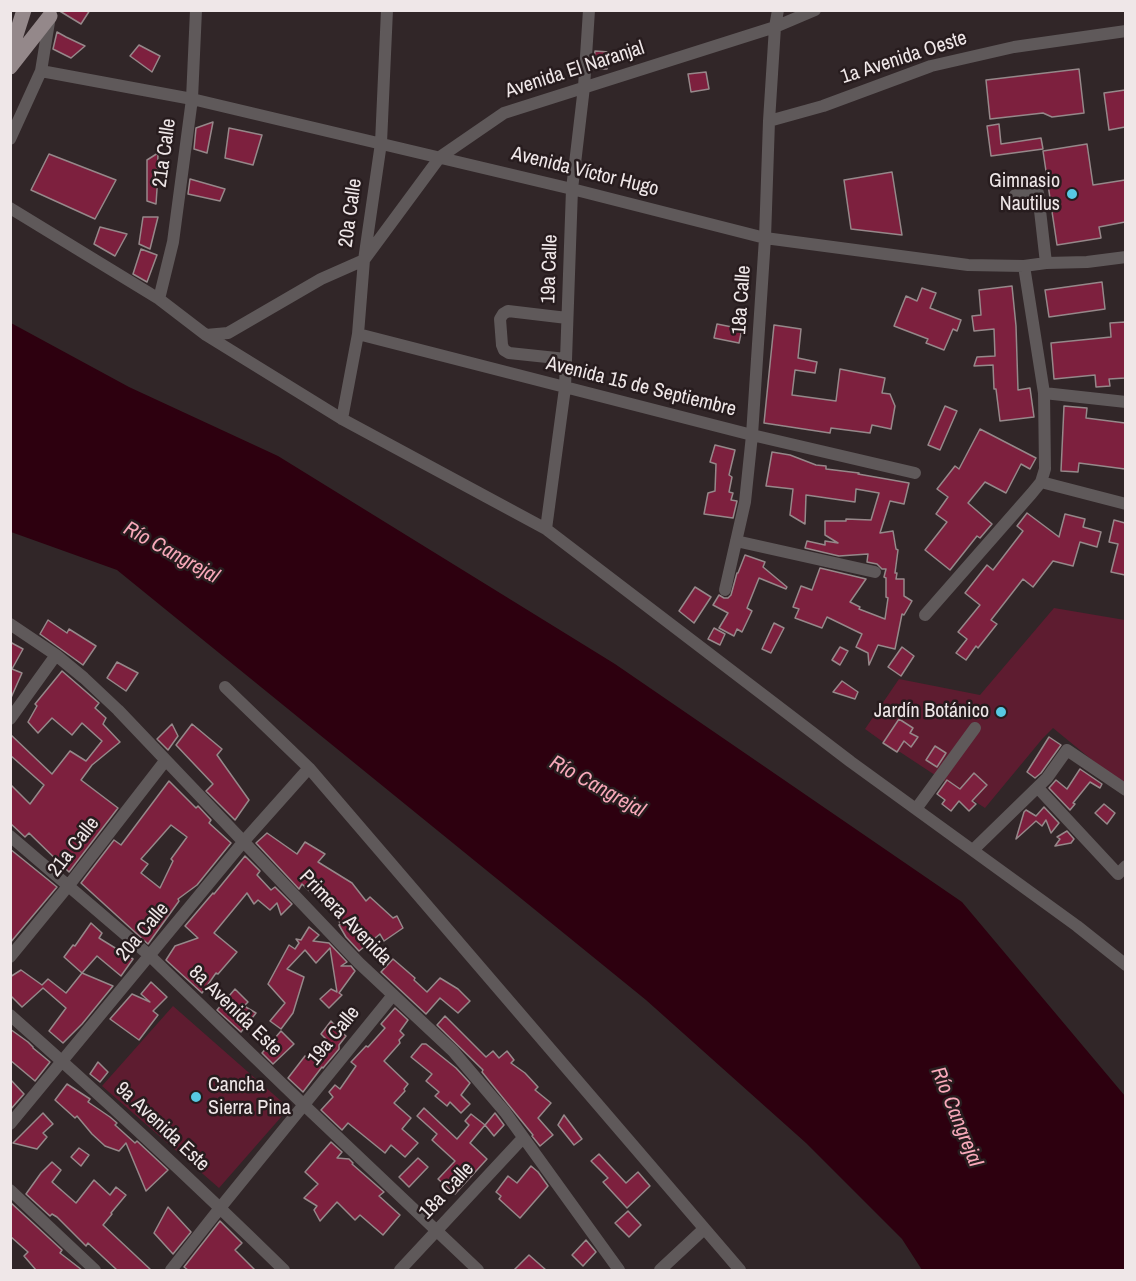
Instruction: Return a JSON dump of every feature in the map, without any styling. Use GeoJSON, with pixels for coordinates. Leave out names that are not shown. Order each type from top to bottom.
{"type":"FeatureCollection","features":[{"type":"Feature","properties":{"kind":"main road"},"geometry":{"type":"LineString","coordinates":[[10,54],[19,14]]}},
{"type":"Feature","properties":{"kind":"main road"},"geometry":{"type":"LineString","coordinates":[[10,67],[52,14]]}},
{"type":"Feature","properties":{"kind":"street","name":"21a Calle"},"geometry":{"type":"LineString","coordinates":[[159,299],[173,242],[192,99],[196,10]]}},
{"type":"Feature","properties":{"kind":"street","name":"20a Calle"},"geometry":{"type":"LineString","coordinates":[[342,419],[358,334],[364,260],[381,143],[387,10]]}},
{"type":"Feature","properties":{"kind":"street","name":"19a Calle"},"geometry":{"type":"LineString","coordinates":[[546,529],[565,388],[573,189],[584,87],[589,10]]}},
{"type":"Feature","properties":{"kind":"street","name":"18a Calle"},"geometry":{"type":"LineString","coordinates":[[725,590],[745,502],[752,435],[765,238],[768,121],[777,10]]}},
{"type":"Feature","properties":{"kind":"street","name":"Avenida El Naranjal"},"geometry":{"type":"LineString","coordinates":[[206,335],[228,333],[321,279],[364,260],[440,157],[504,113],[775,27],[815,10]]}},
{"type":"Feature","properties":{"kind":"street"},"geometry":{"type":"LineString","coordinates":[[10,139],[40,71],[52,14]]}},
{"type":"Feature","properties":{"kind":"street","name":"1a Avenida Oeste"},"geometry":{"type":"LineString","coordinates":[[768,121],[823,106],[932,66],[1014,47],[1125,31]]}},
{"type":"Feature","properties":{"kind":"street","name":"Avenida Víctor Hugo"},"geometry":{"type":"LineString","coordinates":[[40,71],[192,99],[573,189],[765,238],[968,265],[1024,266],[1125,257]]}},
{"type":"Feature","properties":{"kind":"street"},"geometry":{"type":"LineString","coordinates":[[1015,195],[1038,193],[1046,263]]}},
{"type":"Feature","properties":{"kind":"street"},"geometry":{"type":"LineString","coordinates":[[10,208],[159,299],[206,335],[342,419],[546,529],[841,755],[1077,926],[1125,965]]}},
{"type":"Feature","properties":{"kind":"street"},"geometry":{"type":"LineString","coordinates":[[925,615],[1041,482],[1045,469],[1044,393],[1024,266]]}},
{"type":"Feature","properties":{"kind":"street"},"geometry":{"type":"LineString","coordinates":[[566,359],[509,353],[504,350],[500,319],[508,311],[567,318]]}},
{"type":"Feature","properties":{"kind":"street","name":"Avenida 15 de Septiembre"},"geometry":{"type":"LineString","coordinates":[[358,334],[752,435],[915,473]]}},
{"type":"Feature","properties":{"kind":"street"},"geometry":{"type":"LineString","coordinates":[[489,368],[504,350]]}},
{"type":"Feature","properties":{"kind":"street"},"geometry":{"type":"LineString","coordinates":[[1044,393],[1125,402]]}},
{"type":"Feature","properties":{"kind":"street"},"geometry":{"type":"LineString","coordinates":[[1041,482],[1125,504]]}},
{"type":"Feature","properties":{"kind":"street"},"geometry":{"type":"LineString","coordinates":[[736,541],[875,572]]}},
{"type":"Feature","properties":{"kind":"street","name":"Primera Avenida"},"geometry":{"type":"LineString","coordinates":[[10,624],[56,655],[118,710],[359,963],[453,1051],[505,1112],[522,1139],[619,1270]]}},
{"type":"Feature","properties":{"kind":"street"},"geometry":{"type":"LineString","coordinates":[[10,719],[56,655]]}},
{"type":"Feature","properties":{"kind":"street"},"geometry":{"type":"LineString","coordinates":[[225,687],[309,768],[740,1270]]}},
{"type":"Feature","properties":{"kind":"street"},"geometry":{"type":"LineString","coordinates":[[916,809],[975,728]]}},
{"type":"Feature","properties":{"kind":"street"},"geometry":{"type":"LineString","coordinates":[[973,850],[1038,788],[1067,750],[1125,790]]}},
{"type":"Feature","properties":{"kind":"street","name":"21a Calle"},"geometry":{"type":"LineString","coordinates":[[10,957],[165,761]]}},
{"type":"Feature","properties":{"kind":"street","name":"20a Calle"},"geometry":{"type":"LineString","coordinates":[[10,1124],[244,841],[309,768]]}},
{"type":"Feature","properties":{"kind":"street"},"geometry":{"type":"LineString","coordinates":[[1038,788],[1118,874],[1125,866]]}},
{"type":"Feature","properties":{"kind":"street","name":"8a Avenida Este"},"geometry":{"type":"LineString","coordinates":[[10,836],[149,955],[478,1270]]}},
{"type":"Feature","properties":{"kind":"street","name":"19a Calle"},"geometry":{"type":"LineString","coordinates":[[171,1270],[393,995]]}},
{"type":"Feature","properties":{"kind":"street","name":"9a Avenida Este"},"geometry":{"type":"LineString","coordinates":[[10,1015],[284,1270]]}},
{"type":"Feature","properties":{"kind":"street","name":"18a Calle"},"geometry":{"type":"LineString","coordinates":[[400,1270],[522,1139]]}},
{"type":"Feature","properties":{"kind":"street"},"geometry":{"type":"LineString","coordinates":[[10,1190],[95,1270]]}},
{"type":"Feature","properties":{"kind":"street"},"geometry":{"type":"LineString","coordinates":[[660,1270],[704,1229]]}},
{"type":"Feature","properties":{"kind":"shaded area","name":"Jardín Botánico"},"geometry":{"type":"Polygon","coordinates":[[[1054,608],[1125,620],[1125,787],[1053,728],[985,808],[865,729],[899,679],[980,695],[1054,608]]]}},
{"type":"Feature","properties":{"kind":"shaded area","name":"Cancha Sierra Pina"},"geometry":{"type":"Polygon","coordinates":[[[173,1006],[289,1108],[219,1188],[102,1086],[173,1006]]]}},
{"type":"Feature","properties":{"kind":"water","name":"Río Cangrejal"},"geometry":{"type":"Polygon","coordinates":[[[11,323],[129,387],[278,456],[615,664],[962,902],[1125,1096],[1125,1270],[922,1270],[902,1239],[806,1143],[646,1000],[117,570],[11,532],[11,323]]]}},
{"type":"Feature","properties":{"kind":"building"},"geometry":{"type":"Polygon","coordinates":[[[58,10],[90,10],[81,24],[58,10]]]}},
{"type":"Feature","properties":{"kind":"building"},"geometry":{"type":"Polygon","coordinates":[[[57,32],[85,46],[71,58],[53,49],[57,32]]]}},
{"type":"Feature","properties":{"kind":"building"},"geometry":{"type":"Polygon","coordinates":[[[139,45],[160,56],[152,72],[130,56],[139,45]]]}},
{"type":"Feature","properties":{"kind":"building"},"geometry":{"type":"Polygon","coordinates":[[[595,51],[609,52],[607,69],[593,69],[595,51]]]}},
{"type":"Feature","properties":{"kind":"building"},"geometry":{"type":"Polygon","coordinates":[[[1079,69],[1084,113],[1052,117],[1043,113],[990,119],[986,80],[1079,69]]]}},
{"type":"Feature","properties":{"kind":"building"},"geometry":{"type":"Polygon","coordinates":[[[706,72],[709,89],[691,92],[688,74],[706,72]]]}},
{"type":"Feature","properties":{"kind":"building"},"geometry":{"type":"Polygon","coordinates":[[[1125,90],[1125,127],[1109,130],[1104,93],[1125,90]]]}},
{"type":"Feature","properties":{"kind":"building"},"geometry":{"type":"Polygon","coordinates":[[[213,122],[207,153],[194,149],[196,128],[213,122]]]}},
{"type":"Feature","properties":{"kind":"building"},"geometry":{"type":"Polygon","coordinates":[[[999,124],[1001,144],[1041,138],[1043,149],[991,156],[987,126],[999,124]]]}},
{"type":"Feature","properties":{"kind":"building"},"geometry":{"type":"Polygon","coordinates":[[[229,128],[262,135],[253,165],[225,158],[229,128]]]}},
{"type":"Feature","properties":{"kind":"building","name":"Gimnasio Nautilus"},"geometry":{"type":"Polygon","coordinates":[[[1087,144],[1093,185],[1125,180],[1125,222],[1099,227],[1101,238],[1057,245],[1043,151],[1087,144]]]}},
{"type":"Feature","properties":{"kind":"building"},"geometry":{"type":"Polygon","coordinates":[[[158,153],[156,204],[147,201],[147,160],[158,153]]]}},
{"type":"Feature","properties":{"kind":"building"},"geometry":{"type":"Polygon","coordinates":[[[49,154],[116,180],[95,219],[31,190],[49,154]]]}},
{"type":"Feature","properties":{"kind":"building"},"geometry":{"type":"Polygon","coordinates":[[[892,172],[902,235],[851,229],[844,180],[892,172]]]}},
{"type":"Feature","properties":{"kind":"building"},"geometry":{"type":"Polygon","coordinates":[[[190,179],[225,189],[220,201],[188,194],[190,179]]]}},
{"type":"Feature","properties":{"kind":"building"},"geometry":{"type":"Polygon","coordinates":[[[143,217],[158,217],[150,249],[139,244],[143,217]]]}},
{"type":"Feature","properties":{"kind":"building"},"geometry":{"type":"Polygon","coordinates":[[[100,227],[127,234],[115,256],[94,244],[100,227]]]}},
{"type":"Feature","properties":{"kind":"building"},"geometry":{"type":"Polygon","coordinates":[[[141,249],[157,255],[147,282],[133,274],[141,249]]]}},
{"type":"Feature","properties":{"kind":"building"},"geometry":{"type":"Polygon","coordinates":[[[1102,282],[1105,309],[1049,317],[1045,290],[1102,282]]]}},
{"type":"Feature","properties":{"kind":"building"},"geometry":{"type":"Polygon","coordinates":[[[1012,286],[1018,390],[1030,388],[1034,417],[1000,421],[996,389],[994,389],[993,365],[974,366],[977,357],[995,356],[994,329],[974,331],[972,316],[981,315],[979,290],[1012,286]]]}},
{"type":"Feature","properties":{"kind":"building"},"geometry":{"type":"Polygon","coordinates":[[[922,288],[936,293],[930,308],[961,320],[957,331],[953,329],[944,350],[926,343],[928,339],[894,326],[906,296],[917,301],[922,288]]]}},
{"type":"Feature","properties":{"kind":"building"},"geometry":{"type":"Polygon","coordinates":[[[1125,322],[1125,378],[1109,379],[1110,386],[1096,387],[1095,375],[1054,379],[1051,343],[1111,337],[1110,323],[1125,322]]]}},
{"type":"Feature","properties":{"kind":"building"},"geometry":{"type":"Polygon","coordinates":[[[717,324],[742,329],[739,343],[714,338],[717,324]]]}},
{"type":"Feature","properties":{"kind":"building"},"geometry":{"type":"Polygon","coordinates":[[[774,325],[801,329],[798,358],[817,362],[815,373],[795,370],[792,395],[836,401],[840,369],[885,378],[882,393],[890,394],[895,406],[891,429],[872,425],[870,433],[831,428],[830,433],[764,423],[774,325]]]}},
{"type":"Feature","properties":{"kind":"building"},"geometry":{"type":"Polygon","coordinates":[[[945,406],[957,411],[940,450],[928,445],[945,406]]]}},
{"type":"Feature","properties":{"kind":"building"},"geometry":{"type":"Polygon","coordinates":[[[1064,406],[1087,408],[1086,418],[1125,423],[1125,469],[1079,463],[1078,472],[1061,471],[1064,406]]]}},
{"type":"Feature","properties":{"kind":"building"},"geometry":{"type":"Polygon","coordinates":[[[980,429],[1036,458],[1030,469],[1021,464],[1006,493],[985,482],[968,503],[992,524],[980,538],[977,536],[950,570],[925,550],[947,522],[936,514],[948,497],[937,489],[955,466],[959,469],[980,429]]]}},
{"type":"Feature","properties":{"kind":"building"},"geometry":{"type":"Polygon","coordinates":[[[715,445],[735,450],[729,475],[732,477],[729,492],[733,493],[731,500],[737,501],[733,518],[704,514],[708,493],[715,491],[716,464],[710,462],[715,445]]]}},
{"type":"Feature","properties":{"kind":"building"},"geometry":{"type":"Polygon","coordinates":[[[772,452],[826,466],[826,469],[909,483],[904,504],[890,501],[880,533],[893,531],[898,550],[896,579],[904,579],[904,596],[912,601],[904,615],[902,614],[895,649],[878,645],[869,665],[868,653],[856,647],[862,634],[827,617],[822,628],[795,618],[799,609],[793,607],[801,586],[812,590],[820,568],[866,579],[850,602],[860,607],[859,609],[885,619],[888,598],[884,577],[886,569],[867,562],[868,554],[839,556],[805,548],[807,541],[825,545],[825,541],[838,543],[825,535],[825,521],[871,520],[879,493],[856,489],[855,502],[806,495],[805,524],[790,515],[793,489],[766,486],[772,452]]]}},
{"type":"Feature","properties":{"kind":"building"},"geometry":{"type":"Polygon","coordinates":[[[1027,513],[1059,537],[1065,514],[1085,519],[1083,527],[1101,532],[1097,547],[1080,542],[1073,566],[1053,561],[1033,587],[1023,579],[991,620],[997,624],[966,660],[956,653],[967,639],[958,632],[980,605],[965,593],[987,565],[993,570],[1023,531],[1017,526],[1027,513]]]}},
{"type":"Feature","properties":{"kind":"building"},"geometry":{"type":"Polygon","coordinates":[[[1114,520],[1125,523],[1125,575],[1111,572],[1118,544],[1109,542],[1114,520]]]}},
{"type":"Feature","properties":{"kind":"building"},"geometry":{"type":"Polygon","coordinates":[[[745,555],[765,562],[763,567],[787,587],[786,589],[759,578],[747,608],[752,611],[742,632],[737,629],[734,636],[719,628],[728,613],[713,605],[719,595],[728,598],[731,595],[745,555]]]}},
{"type":"Feature","properties":{"kind":"building"},"geometry":{"type":"Polygon","coordinates":[[[695,587],[711,597],[694,623],[679,611],[695,587]]]}},
{"type":"Feature","properties":{"kind":"building"},"geometry":{"type":"Polygon","coordinates":[[[48,620],[67,633],[69,629],[96,646],[83,665],[40,634],[48,620]]]}},
{"type":"Feature","properties":{"kind":"building"},"geometry":{"type":"Polygon","coordinates":[[[774,623],[784,628],[771,653],[762,649],[774,623]]]}},
{"type":"Feature","properties":{"kind":"building"},"geometry":{"type":"Polygon","coordinates":[[[714,628],[725,634],[720,645],[708,639],[714,628]]]}},
{"type":"Feature","properties":{"kind":"building"},"geometry":{"type":"Polygon","coordinates":[[[10,642],[23,649],[12,669],[22,673],[10,700],[10,642]]]}},
{"type":"Feature","properties":{"kind":"building"},"geometry":{"type":"Polygon","coordinates":[[[840,647],[848,651],[840,665],[832,660],[840,647]]]}},
{"type":"Feature","properties":{"kind":"building"},"geometry":{"type":"Polygon","coordinates":[[[902,647],[914,656],[901,676],[888,667],[902,647]]]}},
{"type":"Feature","properties":{"kind":"building"},"geometry":{"type":"Polygon","coordinates":[[[117,662],[138,673],[126,691],[107,678],[117,662]]]}},
{"type":"Feature","properties":{"kind":"building"},"geometry":{"type":"Polygon","coordinates":[[[62,671],[99,703],[95,708],[106,718],[103,724],[120,742],[92,765],[81,780],[118,808],[69,872],[29,833],[25,837],[10,823],[10,784],[30,804],[44,785],[10,755],[10,734],[52,774],[70,751],[86,761],[102,741],[82,723],[72,735],[52,718],[38,733],[28,722],[37,706],[35,704],[62,671]]]}},
{"type":"Feature","properties":{"kind":"building"},"geometry":{"type":"Polygon","coordinates":[[[842,681],[858,692],[855,699],[833,692],[842,681]]]}},
{"type":"Feature","properties":{"kind":"building"},"geometry":{"type":"Polygon","coordinates":[[[899,719],[913,728],[910,733],[918,737],[911,747],[904,741],[897,752],[883,743],[899,719]]]}},
{"type":"Feature","properties":{"kind":"building"},"geometry":{"type":"Polygon","coordinates":[[[172,724],[178,736],[168,750],[157,739],[172,724]]]}},
{"type":"Feature","properties":{"kind":"building"},"geometry":{"type":"Polygon","coordinates":[[[192,724],[222,749],[217,755],[249,800],[235,820],[206,791],[213,784],[176,745],[192,724]]]}},
{"type":"Feature","properties":{"kind":"building"},"geometry":{"type":"Polygon","coordinates":[[[1049,737],[1061,745],[1035,778],[1027,772],[1049,737]]]}},
{"type":"Feature","properties":{"kind":"building"},"geometry":{"type":"Polygon","coordinates":[[[935,746],[946,753],[937,767],[926,760],[935,746]]]}},
{"type":"Feature","properties":{"kind":"building"},"geometry":{"type":"Polygon","coordinates":[[[1080,769],[1102,784],[1100,788],[1090,782],[1070,810],[1049,788],[1056,780],[1067,789],[1080,769]]]}},
{"type":"Feature","properties":{"kind":"building"},"geometry":{"type":"Polygon","coordinates":[[[974,773],[987,785],[972,801],[976,804],[969,811],[959,801],[951,811],[942,804],[945,800],[937,794],[947,780],[960,789],[974,773]]]}},
{"type":"Feature","properties":{"kind":"building"},"geometry":{"type":"Polygon","coordinates":[[[169,781],[196,808],[198,806],[211,820],[209,823],[231,843],[197,885],[178,899],[179,901],[148,944],[81,883],[114,840],[121,845],[169,781]],[[171,825],[141,859],[148,864],[141,873],[160,888],[173,861],[171,859],[187,837],[171,825]]]}},
{"type":"Feature","properties":{"kind":"building"},"geometry":{"type":"Polygon","coordinates":[[[1104,804],[1115,813],[1107,824],[1095,813],[1104,804]]]}},
{"type":"Feature","properties":{"kind":"building"},"geometry":{"type":"Polygon","coordinates":[[[1044,807],[1059,823],[1051,833],[1046,820],[1042,826],[1036,821],[1016,839],[1024,812],[1026,810],[1036,816],[1044,807]]]}},
{"type":"Feature","properties":{"kind":"building"},"geometry":{"type":"Polygon","coordinates":[[[1067,831],[1074,839],[1071,843],[1055,846],[1060,839],[1057,837],[1067,831]]]}},
{"type":"Feature","properties":{"kind":"building"},"geometry":{"type":"Polygon","coordinates":[[[267,833],[297,854],[305,842],[325,854],[318,862],[352,883],[366,901],[370,897],[393,918],[397,916],[403,928],[384,941],[380,934],[359,951],[346,937],[339,925],[341,924],[325,904],[302,884],[299,889],[256,843],[267,833]]]}},
{"type":"Feature","properties":{"kind":"building"},"geometry":{"type":"Polygon","coordinates":[[[10,849],[57,887],[10,943],[10,849]]]}},
{"type":"Feature","properties":{"kind":"building"},"geometry":{"type":"Polygon","coordinates":[[[245,856],[260,871],[257,875],[271,890],[275,887],[292,904],[281,915],[277,903],[270,910],[258,900],[254,904],[247,893],[214,933],[237,952],[218,974],[216,973],[202,993],[166,960],[175,946],[198,938],[185,926],[245,856]]]}},
{"type":"Feature","properties":{"kind":"building"},"geometry":{"type":"Polygon","coordinates":[[[91,923],[102,933],[99,938],[133,959],[121,976],[97,956],[82,973],[64,957],[91,923]]]}},
{"type":"Feature","properties":{"kind":"building"},"geometry":{"type":"Polygon","coordinates":[[[309,927],[319,935],[313,941],[329,943],[347,962],[341,966],[351,966],[355,971],[339,993],[342,995],[329,1008],[320,999],[331,989],[337,992],[330,948],[316,963],[305,950],[287,969],[304,977],[293,1013],[281,1029],[270,1021],[285,1003],[268,984],[289,945],[295,949],[299,943],[296,939],[301,940],[309,927]]]}},
{"type":"Feature","properties":{"kind":"building"},"geometry":{"type":"Polygon","coordinates":[[[393,959],[427,992],[440,978],[458,989],[470,1001],[458,1013],[440,998],[426,1014],[381,972],[393,959]]]}},
{"type":"Feature","properties":{"kind":"building"},"geometry":{"type":"Polygon","coordinates":[[[21,970],[42,985],[48,979],[66,993],[82,973],[113,986],[63,1043],[49,1031],[66,1008],[43,988],[22,1007],[10,995],[10,977],[21,970]]]}},
{"type":"Feature","properties":{"kind":"building"},"geometry":{"type":"Polygon","coordinates":[[[151,982],[167,997],[153,1011],[158,1015],[139,1040],[110,1019],[132,994],[150,1002],[141,994],[151,982]]]}},
{"type":"Feature","properties":{"kind":"building"},"geometry":{"type":"Polygon","coordinates":[[[235,989],[248,1002],[244,1006],[256,1013],[241,1032],[217,1010],[235,989]]]}},
{"type":"Feature","properties":{"kind":"building"},"geometry":{"type":"Polygon","coordinates":[[[395,1008],[408,1020],[400,1031],[404,1035],[399,1040],[400,1043],[384,1061],[408,1084],[394,1103],[411,1118],[402,1129],[418,1143],[405,1157],[391,1145],[385,1153],[348,1123],[342,1130],[321,1110],[333,1097],[329,1092],[335,1085],[340,1089],[356,1066],[351,1062],[385,1028],[381,1024],[395,1008]]]}},
{"type":"Feature","properties":{"kind":"building"},"geometry":{"type":"Polygon","coordinates":[[[445,1016],[486,1057],[493,1051],[499,1058],[507,1051],[514,1060],[511,1063],[525,1073],[538,1087],[535,1090],[551,1103],[538,1118],[553,1135],[540,1146],[482,1072],[483,1070],[437,1025],[445,1016]]]}},
{"type":"Feature","properties":{"kind":"building"},"geometry":{"type":"Polygon","coordinates":[[[331,1021],[346,1036],[339,1045],[339,1049],[303,1092],[288,1078],[305,1056],[309,1059],[326,1039],[321,1034],[331,1021]]]}},
{"type":"Feature","properties":{"kind":"building"},"geometry":{"type":"Polygon","coordinates":[[[10,1029],[50,1062],[35,1081],[10,1060],[10,1029]]]}},
{"type":"Feature","properties":{"kind":"building"},"geometry":{"type":"Polygon","coordinates":[[[281,1031],[294,1044],[273,1064],[262,1053],[281,1031]]]}},
{"type":"Feature","properties":{"kind":"building"},"geometry":{"type":"Polygon","coordinates":[[[422,1044],[426,1044],[456,1068],[470,1083],[461,1095],[470,1104],[461,1113],[450,1102],[447,1106],[435,1096],[439,1092],[426,1081],[432,1074],[411,1057],[422,1044]]]}},
{"type":"Feature","properties":{"kind":"building"},"geometry":{"type":"Polygon","coordinates":[[[98,1062],[108,1072],[100,1082],[90,1074],[98,1062]]]}},
{"type":"Feature","properties":{"kind":"building"},"geometry":{"type":"Polygon","coordinates":[[[10,1079],[24,1094],[10,1110],[10,1079]]]}},
{"type":"Feature","properties":{"kind":"building"},"geometry":{"type":"Polygon","coordinates":[[[67,1084],[90,1099],[88,1102],[110,1117],[117,1123],[115,1125],[135,1143],[137,1141],[168,1170],[146,1191],[126,1143],[119,1151],[105,1146],[77,1116],[75,1118],[55,1100],[67,1084]]]}},
{"type":"Feature","properties":{"kind":"building"},"geometry":{"type":"Polygon","coordinates":[[[424,1108],[457,1139],[469,1125],[465,1121],[471,1114],[485,1125],[470,1143],[487,1159],[455,1194],[438,1179],[455,1161],[432,1140],[437,1134],[417,1116],[424,1108]]]}},
{"type":"Feature","properties":{"kind":"building"},"geometry":{"type":"Polygon","coordinates":[[[43,1113],[53,1124],[43,1133],[47,1137],[37,1149],[13,1143],[43,1113]]]}},
{"type":"Feature","properties":{"kind":"building"},"geometry":{"type":"Polygon","coordinates":[[[495,1113],[504,1125],[494,1136],[485,1125],[495,1113]]]}},
{"type":"Feature","properties":{"kind":"building"},"geometry":{"type":"Polygon","coordinates":[[[564,1115],[582,1139],[574,1145],[558,1125],[564,1115]]]}},
{"type":"Feature","properties":{"kind":"building"},"geometry":{"type":"Polygon","coordinates":[[[331,1142],[342,1152],[337,1158],[349,1159],[384,1192],[379,1196],[400,1215],[383,1235],[360,1215],[355,1220],[337,1202],[320,1221],[314,1210],[317,1206],[304,1198],[318,1184],[305,1172],[331,1142]]]}},
{"type":"Feature","properties":{"kind":"building"},"geometry":{"type":"Polygon","coordinates":[[[79,1148],[89,1155],[81,1166],[71,1157],[79,1148]]]}},
{"type":"Feature","properties":{"kind":"building"},"geometry":{"type":"Polygon","coordinates":[[[599,1154],[626,1183],[638,1172],[650,1186],[627,1208],[603,1182],[608,1178],[591,1161],[599,1154]]]}},
{"type":"Feature","properties":{"kind":"building"},"geometry":{"type":"Polygon","coordinates":[[[418,1158],[428,1167],[409,1187],[399,1177],[418,1158]]]}},
{"type":"Feature","properties":{"kind":"building"},"geometry":{"type":"Polygon","coordinates":[[[52,1162],[61,1170],[52,1182],[76,1203],[94,1180],[110,1195],[116,1187],[126,1195],[103,1225],[151,1270],[117,1270],[88,1243],[86,1246],[57,1217],[52,1214],[50,1216],[26,1194],[52,1162]]]}},
{"type":"Feature","properties":{"kind":"building"},"geometry":{"type":"Polygon","coordinates":[[[531,1166],[548,1186],[520,1218],[499,1199],[501,1196],[496,1192],[508,1176],[517,1183],[531,1166]]]}},
{"type":"Feature","properties":{"kind":"building"},"geometry":{"type":"Polygon","coordinates":[[[10,1202],[62,1250],[60,1253],[82,1270],[36,1270],[24,1256],[28,1252],[10,1236],[10,1202]]]}},
{"type":"Feature","properties":{"kind":"building"},"geometry":{"type":"Polygon","coordinates":[[[168,1207],[191,1232],[173,1254],[154,1233],[168,1207]]]}},
{"type":"Feature","properties":{"kind":"building"},"geometry":{"type":"Polygon","coordinates":[[[628,1211],[641,1225],[629,1237],[615,1223],[628,1211]]]}},
{"type":"Feature","properties":{"kind":"building"},"geometry":{"type":"Polygon","coordinates":[[[220,1221],[242,1243],[235,1250],[255,1270],[188,1270],[184,1267],[220,1221]]]}},
{"type":"Feature","properties":{"kind":"building"},"geometry":{"type":"Polygon","coordinates":[[[586,1240],[596,1252],[583,1266],[572,1255],[586,1240]]]}},
{"type":"Feature","properties":{"kind":"building"},"geometry":{"type":"Polygon","coordinates":[[[529,1255],[546,1270],[514,1270],[529,1255]]]}},
{"type":"Feature","properties":{"kind":"place","name":"Gimnasio Nautilus"},"geometry":{"type":"Point","coordinates":[1072,194]}},
{"type":"Feature","properties":{"kind":"place","name":"Jardín Botánico"},"geometry":{"type":"Point","coordinates":[1001,712]}},
{"type":"Feature","properties":{"kind":"place","name":"Cancha Sierra Pina"},"geometry":{"type":"Point","coordinates":[196,1097]}}]}
